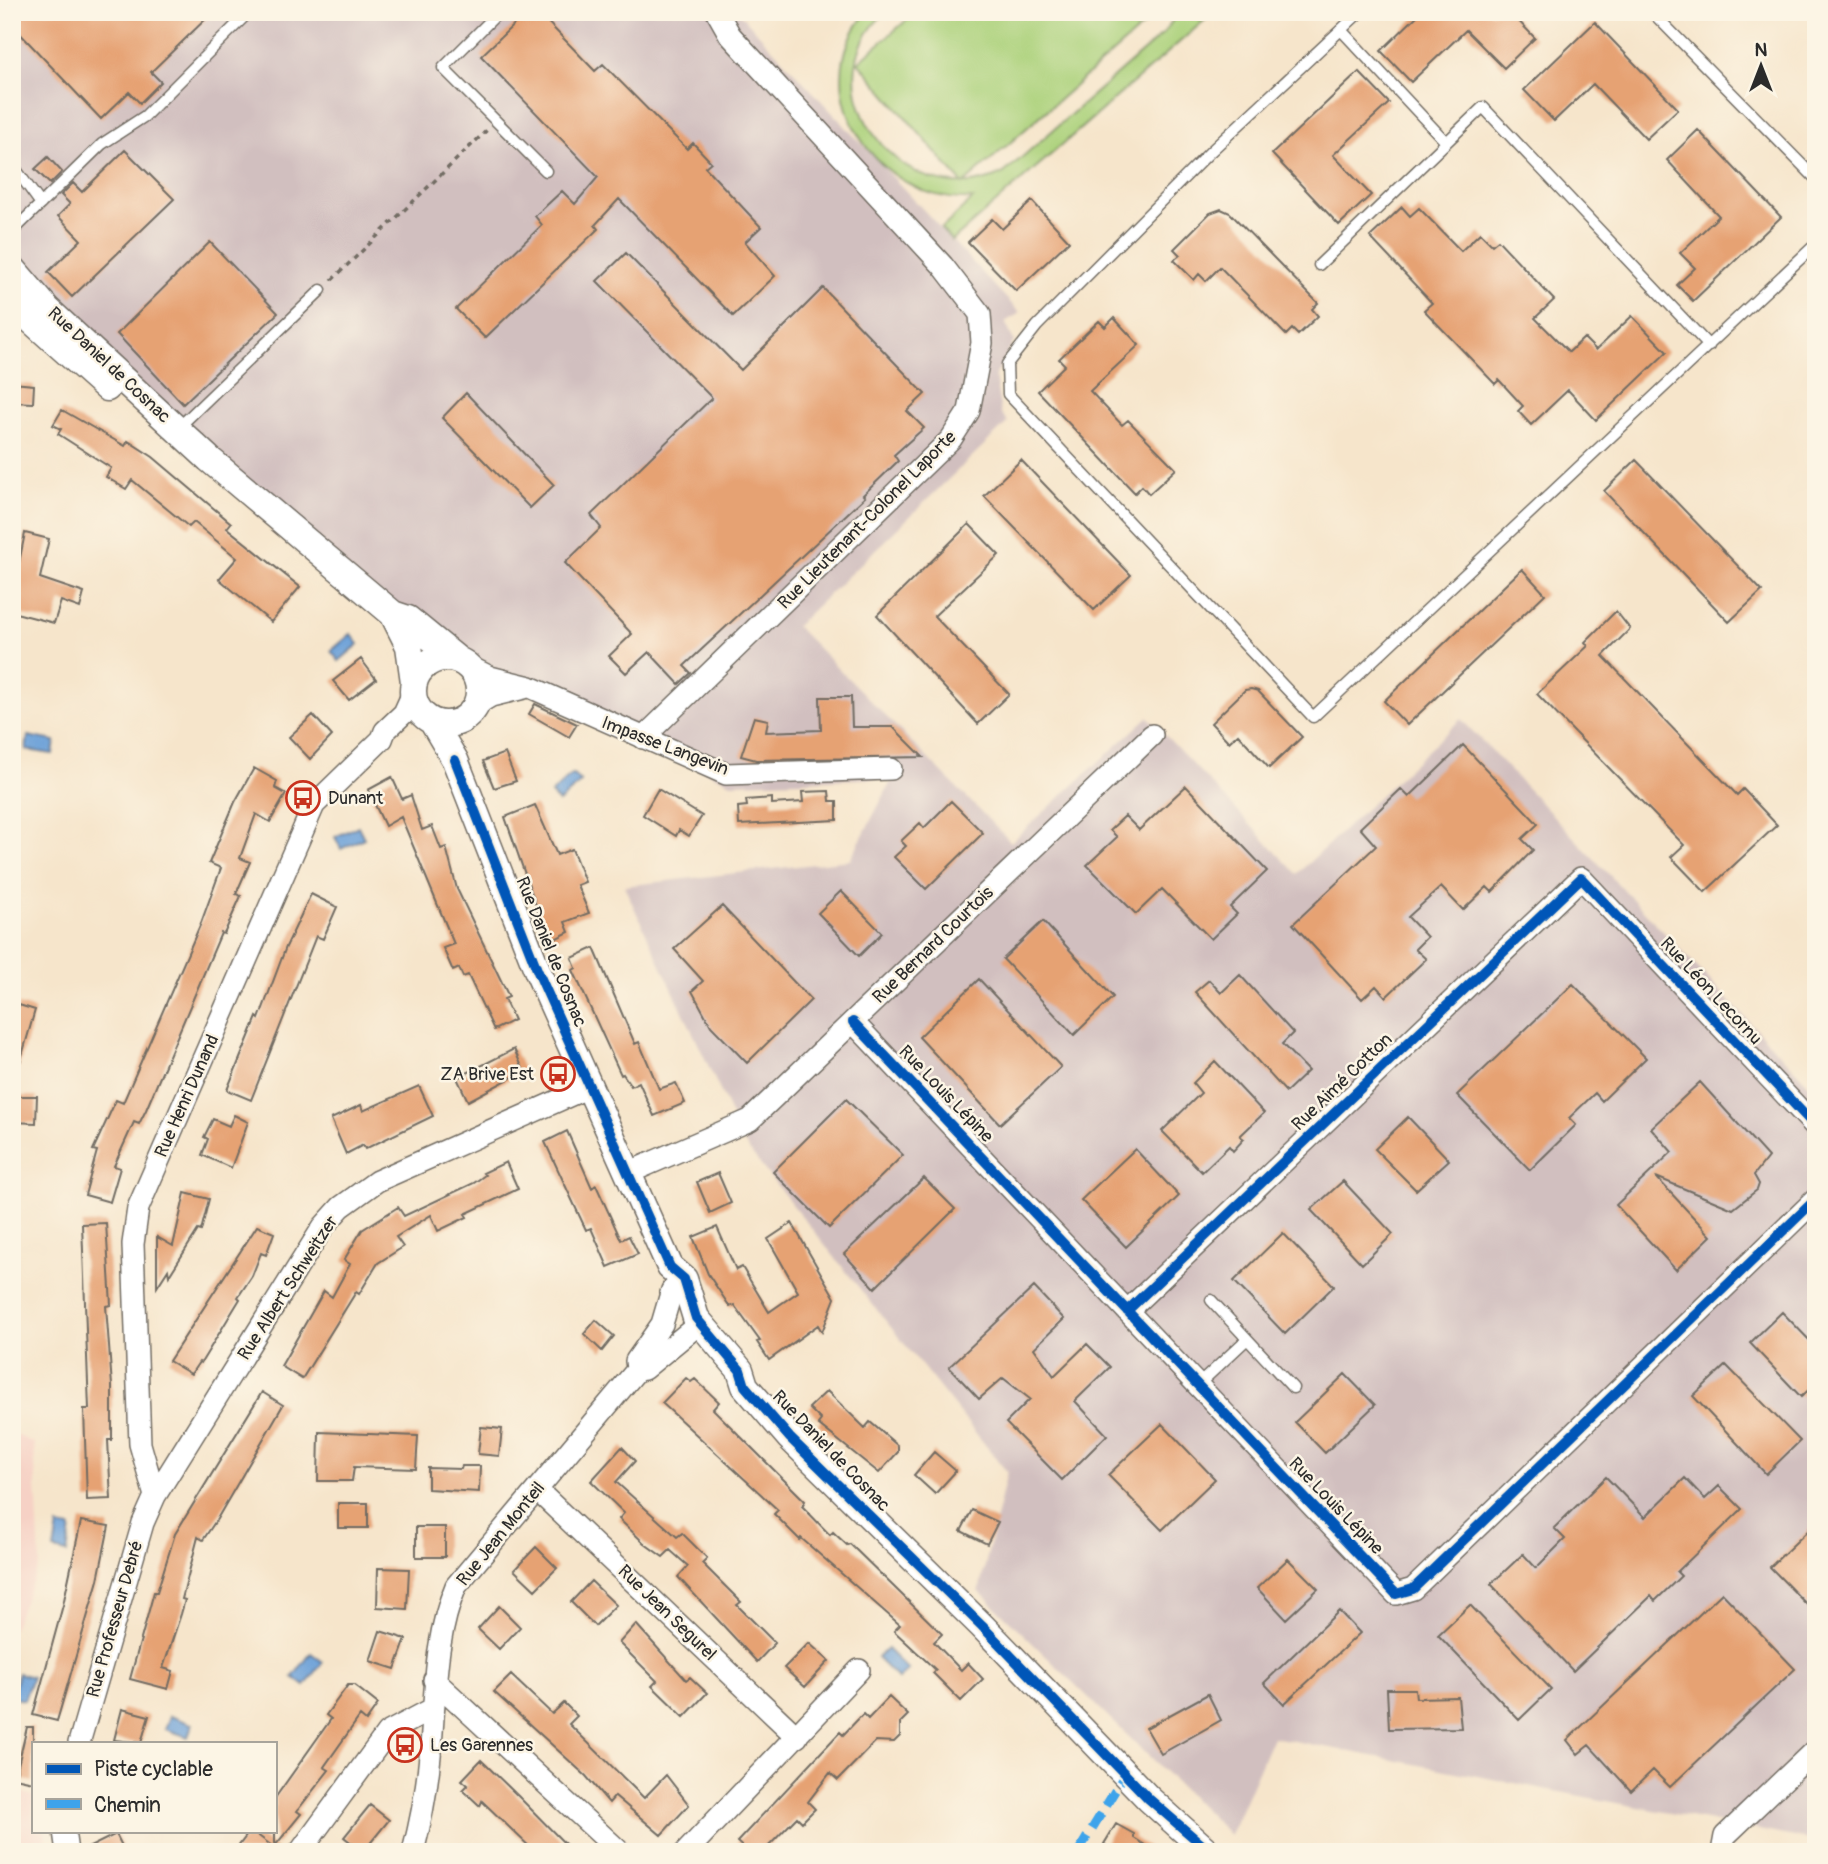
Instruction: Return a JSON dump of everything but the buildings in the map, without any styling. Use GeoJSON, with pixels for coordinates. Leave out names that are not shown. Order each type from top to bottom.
{"type":"FeatureCollection","features":[{"type":"Feature","properties":{"kind":"street","name":"Rue Lieutenant-Colonel Laporte"},"geometry":{"type":"LineString","coordinates":[[643,738],[951,439],[969,411],[982,343],[980,314],[943,266],[730,35],[718,12]]}},
{"type":"Feature","properties":{"kind":"street","name":"Rue Daniel de Cosnac"},"geometry":{"type":"LineString","coordinates":[[12,268],[47,309],[209,459],[393,614],[408,619],[463,663]]}},
{"type":"Feature","properties":{"kind":"street"},"geometry":{"type":"LineString","coordinates":[[12,295],[24,299],[120,389],[147,401]]}},
{"type":"Feature","properties":{"kind":"street","name":"Rue Daniel de Cosnac"},"geometry":{"type":"LineString","coordinates":[[12,303],[135,411],[209,459]]}},
{"type":"Feature","properties":{"kind":"street","name":"Rue Daniel de Cosnac"},"geometry":{"type":"LineString","coordinates":[[393,614],[409,646],[414,687]]}},
{"type":"Feature","properties":{"kind":"street"},"geometry":{"type":"LineString","coordinates":[[455,760],[473,710],[480,686],[463,663],[435,660],[419,672],[414,687],[416,705],[430,720],[449,724],[473,710],[499,693],[530,687]]}},
{"type":"Feature","properties":{"kind":"street","name":"Impasse Langevin"},"geometry":{"type":"LineString","coordinates":[[463,663],[490,677],[530,687],[726,774],[891,769]]}},
{"type":"Feature","properties":{"kind":"street","name":"Rue Henri Dunand"},"geometry":{"type":"LineString","coordinates":[[155,1496],[140,1444],[133,1244],[138,1208],[314,805],[382,739],[385,731],[404,713],[414,687]]}},
{"type":"Feature","properties":{"kind":"street","name":"Rue Daniel de Cosnac"},"geometry":{"type":"LineString","coordinates":[[430,720],[455,760],[538,972],[628,1173],[671,1279],[684,1279],[694,1328],[731,1378],[746,1386],[827,1476],[982,1626],[1149,1798],[1211,1851]]}},
{"type":"Feature","properties":{"kind":"street","name":"Rue Henri Dunand"},"geometry":{"type":"LineString","coordinates":[[382,739],[392,739],[430,720]]}},
{"type":"Feature","properties":{"kind":"street","name":"Rue Bernard Courtois"},"geometry":{"type":"LineString","coordinates":[[628,1173],[750,1120],[1152,736]]}},
{"type":"Feature","properties":{"kind":"street","name":"Rue Léon Lecornu"},"geometry":{"type":"LineString","coordinates":[[1581,878],[1816,1127]]}},
{"type":"Feature","properties":{"kind":"street","name":"Rue Aimé Cotton"},"geometry":{"type":"LineString","coordinates":[[1127,1311],[1581,878]]}},
{"type":"Feature","properties":{"kind":"street","name":"Rue Louis Lépine"},"geometry":{"type":"LineString","coordinates":[[853,1022],[1396,1594],[1413,1589],[1816,1199]]}},
{"type":"Feature","properties":{"kind":"street","name":"Rue Albert Schweitzer"},"geometry":{"type":"LineString","coordinates":[[155,1496],[323,1227],[341,1207],[377,1181],[589,1087]]}},
{"type":"Feature","properties":{"kind":"street","name":"Rue Jean Monteil"},"geometry":{"type":"LineString","coordinates":[[637,1370],[636,1361],[662,1324],[671,1279]]}},
{"type":"Feature","properties":{"kind":"street","name":"Rue Jean Monteil"},"geometry":{"type":"LineString","coordinates":[[413,1852],[430,1757],[433,1680],[446,1610],[456,1586],[637,1370],[644,1369],[694,1328]]}},
{"type":"Feature","properties":{"kind":"street","name":"Rue Jean Segurel"},"geometry":{"type":"LineString","coordinates":[[537,1490],[797,1737]]}},
{"type":"Feature","properties":{"kind":"street","name":"Rue Professeur Debré"},"geometry":{"type":"LineString","coordinates":[[79,1742],[143,1523],[155,1496]]}},
{"type":"Feature","properties":{"kind":"street"},"geometry":{"type":"LineString","coordinates":[[686,1852],[859,1670]]}},
{"type":"Feature","properties":{"kind":"street"},"geometry":{"type":"LineString","coordinates":[[433,1680],[620,1852]]}},
{"type":"Feature","properties":{"kind":"street"},"geometry":{"type":"LineString","coordinates":[[300,1852],[387,1733],[432,1709]]}},
{"type":"Feature","properties":{"kind":"street"},"geometry":{"type":"LineString","coordinates":[[1722,1852],[1725,1836],[1816,1749]]}},
{"type":"Feature","properties":{"kind":"street"},"geometry":{"type":"LineString","coordinates":[[64,1832],[67,1852]]}},
{"type":"Feature","properties":{"kind":"lane"},"geometry":{"type":"LineString","coordinates":[[12,232],[102,144],[145,116],[249,12]]}},
{"type":"Feature","properties":{"kind":"lane"},"geometry":{"type":"LineString","coordinates":[[499,12],[443,68],[546,171]]}},
{"type":"Feature","properties":{"kind":"lane"},"geometry":{"type":"LineString","coordinates":[[1360,12],[1181,181],[1037,326],[1007,364],[1008,394],[1313,717],[1816,244]]}},
{"type":"Feature","properties":{"kind":"lane"},"geometry":{"type":"LineString","coordinates":[[1652,12],[1816,179]]}},
{"type":"Feature","properties":{"kind":"lane"},"geometry":{"type":"LineString","coordinates":[[1341,30],[1446,142]]}},
{"type":"Feature","properties":{"kind":"lane"},"geometry":{"type":"LineString","coordinates":[[1319,265],[1483,107],[1709,345]]}},
{"type":"Feature","properties":{"kind":"lane"},"geometry":{"type":"LineString","coordinates":[[12,164],[41,204]]}},
{"type":"Feature","properties":{"kind":"lane"},"geometry":{"type":"LineString","coordinates":[[177,429],[321,290]]}},
{"type":"Feature","properties":{"kind":"lane"},"geometry":{"type":"LineString","coordinates":[[1211,1300],[1293,1388]]}},
{"type":"Feature","properties":{"kind":"lane"},"geometry":{"type":"LineString","coordinates":[[1198,1385],[1246,1340]]}},
{"type":"Feature","properties":{"kind":"path"},"geometry":{"type":"LineString","coordinates":[[321,290],[496,121]]}},
{"type":"Feature","properties":{"kind":"shaded area"},"geometry":{"type":"Polygon","coordinates":[[[12,12],[738,12],[1020,313],[1005,322],[1014,341],[995,376],[1001,413],[1008,422],[796,626],[1011,842],[1148,717],[1297,874],[1461,719],[1816,1092],[1816,1841],[1273,1737],[1230,1835],[979,1591],[1007,1472],[747,1148],[624,886],[850,860],[893,778],[731,783],[470,662],[12,315],[12,12]]]}},
{"type":"Feature","properties":{"kind":"shaded area"},"geometry":{"type":"Polygon","coordinates":[[[12,1433],[34,1443],[40,1563],[12,1631],[12,1433]]]}},
{"type":"Feature","properties":{"kind":"shaded area"},"geometry":{"type":"Polygon","coordinates":[[[12,1789],[32,1796],[32,1832],[45,1832],[48,1852],[12,1852],[12,1789]]]}},
{"type":"Feature","properties":{"kind":"green space"},"geometry":{"type":"Polygon","coordinates":[[[867,12],[886,12],[863,42],[855,75],[861,108],[877,138],[901,163],[932,179],[967,183],[1004,173],[1164,33],[1178,12],[1214,12],[952,241],[941,229],[973,199],[939,196],[907,183],[880,163],[860,137],[846,107],[842,75],[848,43],[867,12]]]}},
{"type":"Feature","properties":{"kind":"green space"},"geometry":{"type":"Polygon","coordinates":[[[916,12],[1159,12],[963,184],[858,62],[916,12]]]}},
{"type":"Feature","properties":{"kind":"water"},"geometry":{"type":"Polygon","coordinates":[[[351,634],[359,644],[339,661],[331,651],[351,634]]]}},
{"type":"Feature","properties":{"kind":"water"},"geometry":{"type":"Polygon","coordinates":[[[28,736],[55,741],[53,754],[26,750],[28,736]]]}},
{"type":"Feature","properties":{"kind":"water"},"geometry":{"type":"Polygon","coordinates":[[[572,774],[581,782],[559,802],[551,794],[572,774]]]}},
{"type":"Feature","properties":{"kind":"water"},"geometry":{"type":"Polygon","coordinates":[[[358,826],[364,838],[341,849],[335,837],[358,826]]]}},
{"type":"Feature","properties":{"kind":"water"},"geometry":{"type":"Polygon","coordinates":[[[58,1526],[71,1528],[67,1553],[54,1550],[58,1526]]]}},
{"type":"Feature","properties":{"kind":"water"},"geometry":{"type":"Polygon","coordinates":[[[887,1649],[908,1670],[898,1679],[877,1658],[887,1649]]]}},
{"type":"Feature","properties":{"kind":"water"},"geometry":{"type":"Polygon","coordinates":[[[311,1653],[323,1662],[305,1686],[293,1677],[311,1653]]]}},
{"type":"Feature","properties":{"kind":"water"},"geometry":{"type":"Polygon","coordinates":[[[18,1673],[32,1677],[24,1700],[12,1697],[18,1673]]]}},
{"type":"Feature","properties":{"kind":"water"},"geometry":{"type":"Polygon","coordinates":[[[170,1716],[192,1724],[188,1737],[165,1729],[170,1716]]]}},
{"type":"Feature","properties":{"kind":"marked path"},"geometry":{"type":"LineString","coordinates":[[1078,1852],[1125,1774]]}},
{"type":"Feature","properties":{"kind":"cycle path"},"geometry":{"type":"LineString","coordinates":[[455,760],[538,972],[670,1267],[684,1279],[696,1318],[740,1370],[745,1386],[790,1438],[982,1626],[1149,1799],[1208,1850]]}},
{"type":"Feature","properties":{"kind":"cycle path"},"geometry":{"type":"LineString","coordinates":[[1127,1311],[1581,878],[1816,1127]]}},
{"type":"Feature","properties":{"kind":"cycle path"},"geometry":{"type":"LineString","coordinates":[[853,1022],[1396,1594],[1413,1589],[1816,1199]]}},
{"type":"Feature","properties":{"kind":"place","name":"Dunant"},"geometry":{"type":"Point","coordinates":[303,798]}},
{"type":"Feature","properties":{"kind":"place","name":"ZA Brive Est"},"geometry":{"type":"Point","coordinates":[558,1074]}},
{"type":"Feature","properties":{"kind":"place","name":"Les Garennes"},"geometry":{"type":"Point","coordinates":[405,1745]}}]}
